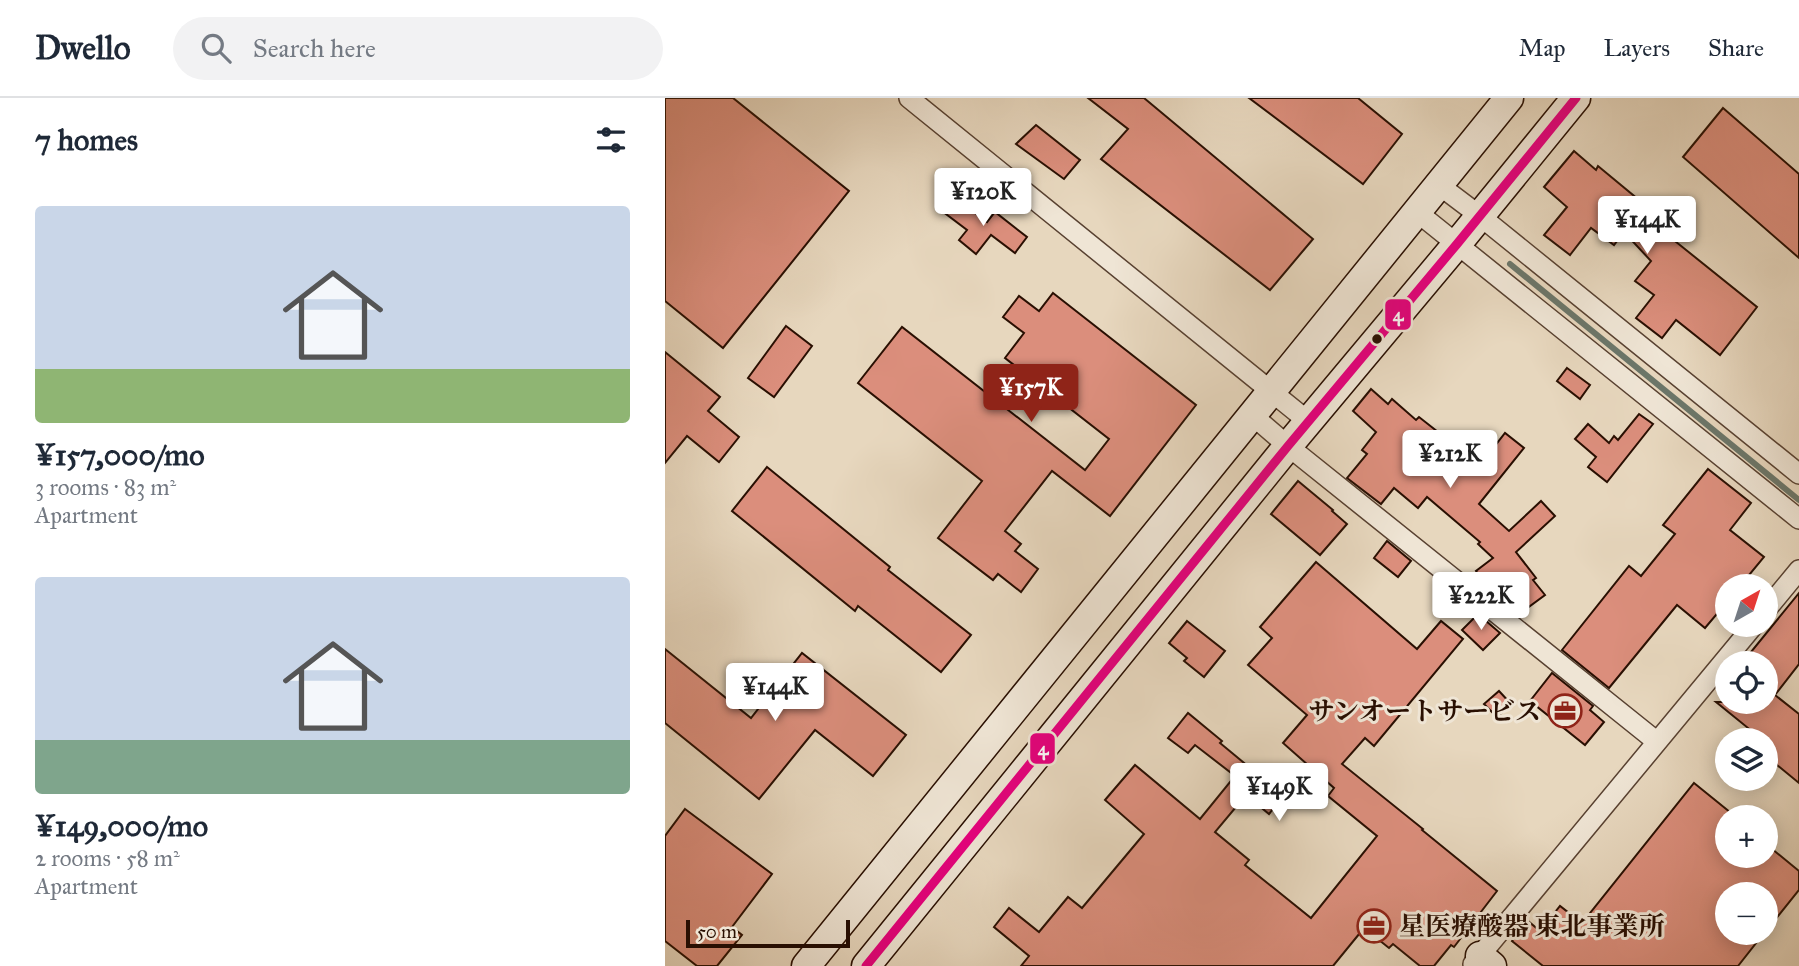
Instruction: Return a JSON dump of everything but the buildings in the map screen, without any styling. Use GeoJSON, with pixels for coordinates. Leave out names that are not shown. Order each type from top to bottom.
{"type":"FeatureCollection","features":[{"type":"Feature","properties":{"kind":"street"},"geometry":{"type":"LineString","coordinates":[[909,98],[1309,422]]}},
{"type":"Feature","properties":{"kind":"street"},"geometry":{"type":"LineString","coordinates":[[806,966],[1510,98]]}},
{"type":"Feature","properties":{"kind":"street"},"geometry":{"type":"LineString","coordinates":[[866,966],[1288,446],[1576,98]]}},
{"type":"Feature","properties":{"kind":"street"},"geometry":{"type":"LineString","coordinates":[[1439,185],[1799,474]]}},
{"type":"Feature","properties":{"kind":"street"},"geometry":{"type":"LineString","coordinates":[[1417,212],[1799,519]]}},
{"type":"Feature","properties":{"kind":"street"},"geometry":{"type":"LineString","coordinates":[[1252,415],[1656,741]]}},
{"type":"Feature","properties":{"kind":"street"},"geometry":{"type":"LineString","coordinates":[[1778,595],[1799,570]]}},
{"type":"Feature","properties":{"kind":"street"},"geometry":{"type":"LineString","coordinates":[[1481,963],[1656,741],[1743,637]]}},
{"type":"Feature","properties":{"kind":"waterway"},"geometry":{"type":"LineString","coordinates":[[1510,264],[1799,500]]}},
{"type":"Feature","properties":{"kind":"transit line","name":"4"},"geometry":{"type":"LineString","coordinates":[[866,966],[1288,446],[1576,98]]}},
{"type":"Feature","properties":{"kind":"place","name":"サンオートサービス"},"geometry":{"type":"Point","coordinates":[1565,711]}},
{"type":"Feature","properties":{"kind":"place","name":"星医療酸器 東北事業所"},"geometry":{"type":"Point","coordinates":[1374,926]}}]}
